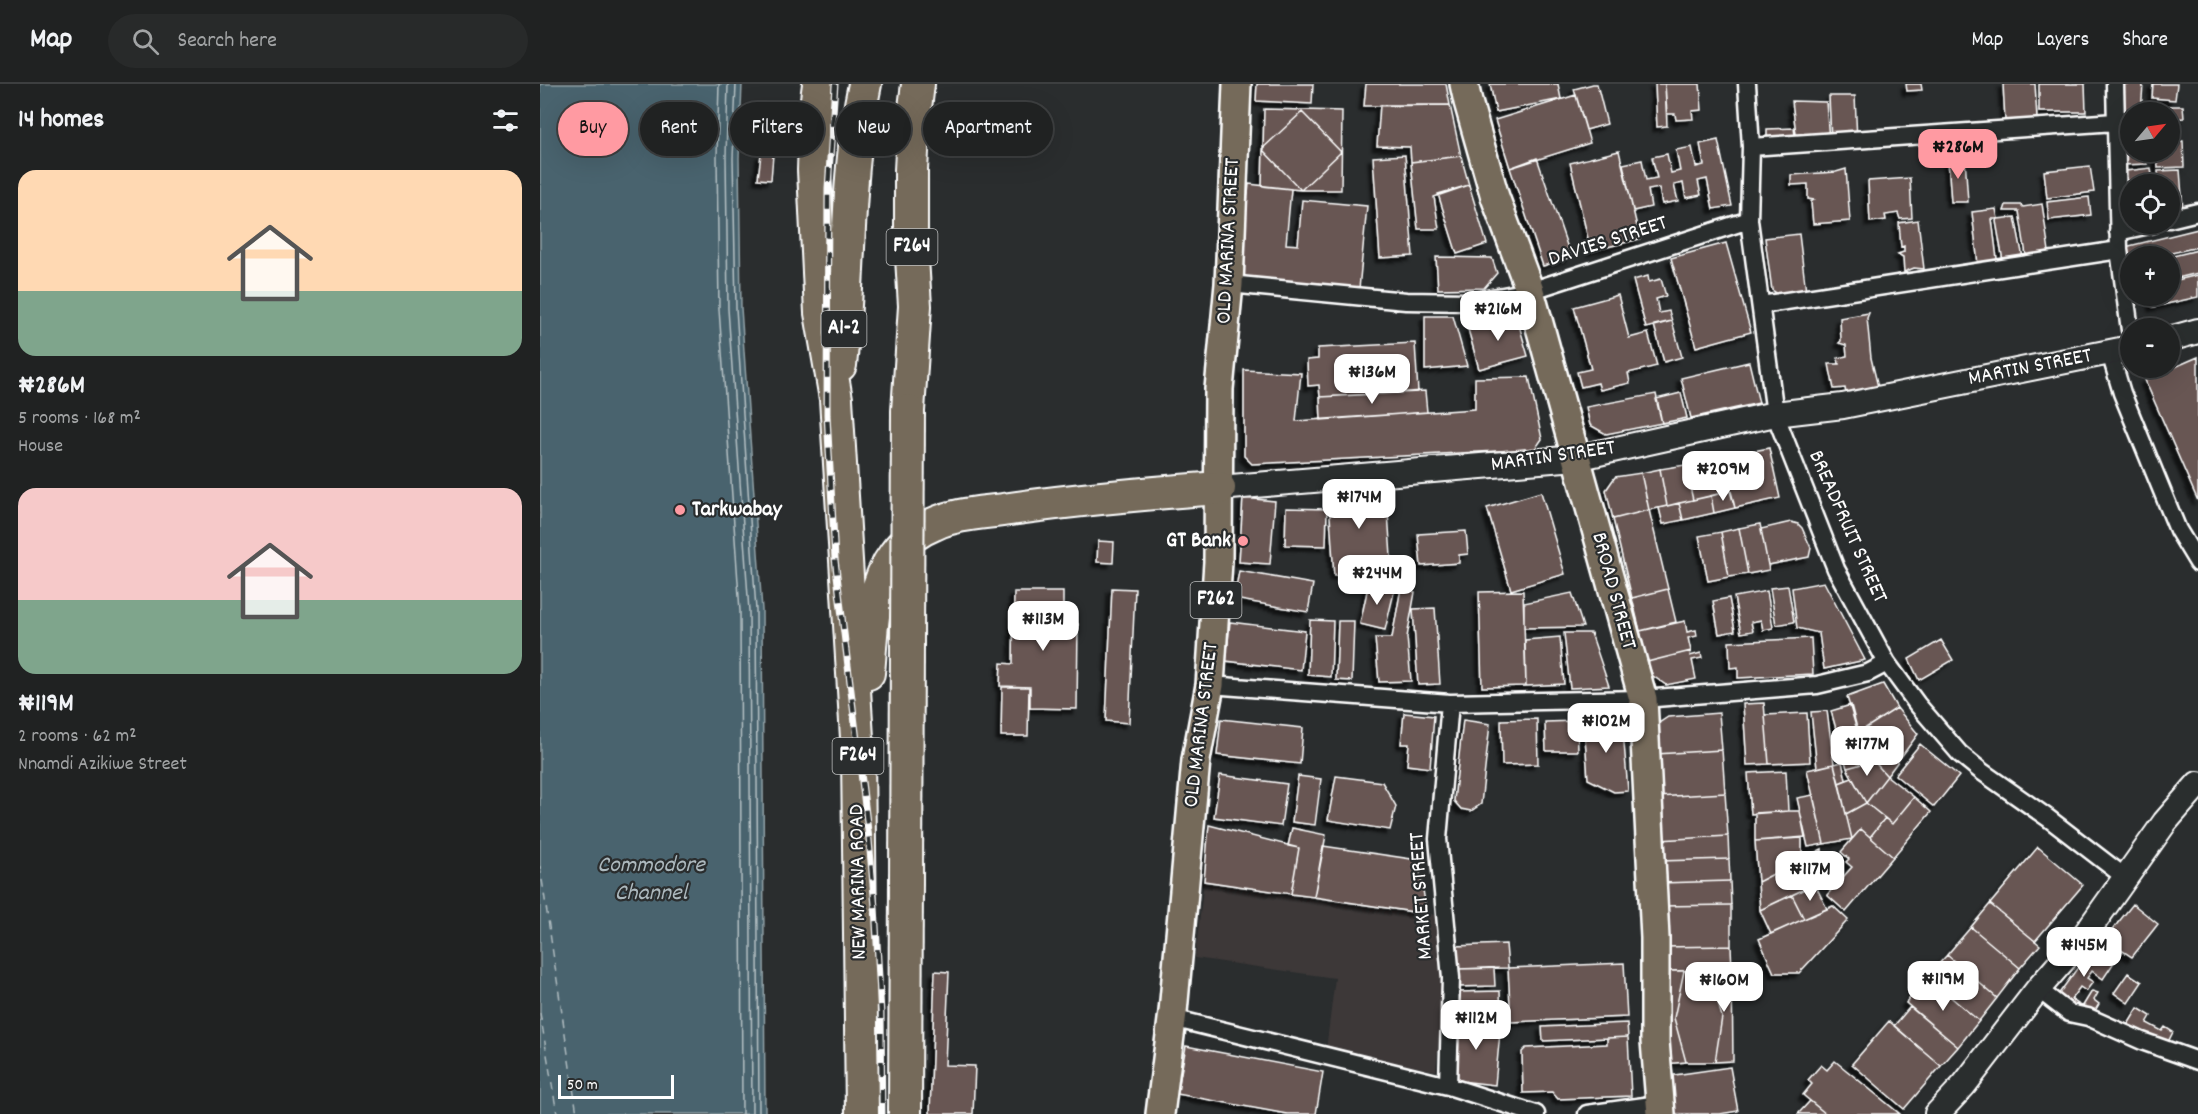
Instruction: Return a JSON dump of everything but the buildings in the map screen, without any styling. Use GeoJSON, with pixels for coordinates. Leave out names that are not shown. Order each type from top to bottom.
{"type":"FeatureCollection","features":[{"type":"Feature","properties":{"kind":"highway","name":"F264"},"geometry":{"type":"LineString","coordinates":[[819,84],[814,170],[821,313],[836,399]]}},
{"type":"Feature","properties":{"kind":"highway","name":"A1-2"},"geometry":{"type":"LineString","coordinates":[[836,399],[845,320],[849,198],[859,110],[865,84]]}},
{"type":"Feature","properties":{"kind":"highway","name":"A1-2"},"geometry":{"type":"LineString","coordinates":[[901,84],[896,131],[895,183],[898,292],[908,411]]}},
{"type":"Feature","properties":{"kind":"highway","name":"F264"},"geometry":{"type":"LineString","coordinates":[[908,411],[915,306],[910,170],[918,84]]}},
{"type":"Feature","properties":{"kind":"highway","name":"NEW MARINA ROAD"},"geometry":{"type":"LineString","coordinates":[[836,399],[858,754],[862,1114]]}},
{"type":"Feature","properties":{"kind":"highway","name":"NEW MARINA ROAD"},"geometry":{"type":"LineString","coordinates":[[905,1114],[908,411]]}},
{"type":"Feature","properties":{"kind":"highway"},"geometry":{"type":"LineString","coordinates":[[858,754],[877,590],[895,554],[913,536],[934,523],[958,517],[1078,499],[1219,489]]}},
{"type":"Feature","properties":{"kind":"main road","name":"OLD MARINA STREET"},"geometry":{"type":"LineString","coordinates":[[1160,1114],[1172,1018],[1196,760],[1210,685],[1218,562],[1219,389],[1229,284],[1237,84]]}},
{"type":"Feature","properties":{"kind":"main road","name":"BROAD STREET"},"geometry":{"type":"LineString","coordinates":[[1464,84],[1495,196],[1530,291],[1643,699],[1651,829],[1655,938],[1655,1041],[1660,1109]]}},
{"type":"Feature","properties":{"kind":"street","name":"BREADFRUIT STREET"},"geometry":{"type":"LineString","coordinates":[[1748,84],[1751,147],[1749,220],[1775,414],[1836,569],[1887,663],[1917,704],[1960,754],[2126,878]]}},
{"type":"Feature","properties":{"kind":"street"},"geometry":{"type":"LineString","coordinates":[[2115,84],[2119,250],[2128,318]]}},
{"type":"Feature","properties":{"kind":"street"},"geometry":{"type":"LineString","coordinates":[[1751,147],[2115,122]]}},
{"type":"Feature","properties":{"kind":"street"},"geometry":{"type":"LineString","coordinates":[[2180,216],[2198,212]]}},
{"type":"Feature","properties":{"kind":"street","name":"DAVIES STREET"},"geometry":{"type":"LineString","coordinates":[[1229,284],[1406,301],[1470,302],[1530,291],[1749,220]]}},
{"type":"Feature","properties":{"kind":"street"},"geometry":{"type":"LineString","coordinates":[[1761,305],[2119,250]]}},
{"type":"Feature","properties":{"kind":"street"},"geometry":{"type":"LineString","coordinates":[[2180,336],[2198,331]]}},
{"type":"Feature","properties":{"kind":"street","name":"MARTIN STREET"},"geometry":{"type":"LineString","coordinates":[[1219,489],[1576,458],[1775,414],[1843,406],[2120,351]]}},
{"type":"Feature","properties":{"kind":"street"},"geometry":{"type":"LineString","coordinates":[[2121,378],[2122,393],[2178,530],[2198,563]]}},
{"type":"Feature","properties":{"kind":"street"},"geometry":{"type":"LineString","coordinates":[[1210,685],[1450,703],[1643,699],[1816,685],[1868,673],[1887,663]]}},
{"type":"Feature","properties":{"kind":"street","name":"MARKET STREET"},"geometry":{"type":"LineString","coordinates":[[1448,1086],[1450,978],[1438,839],[1450,703]]}},
{"type":"Feature","properties":{"kind":"street"},"geometry":{"type":"LineString","coordinates":[[1938,1114],[2038,989],[2084,936],[2165,822],[2198,784]]}},
{"type":"Feature","properties":{"kind":"street"},"geometry":{"type":"LineString","coordinates":[[2038,989],[2069,1013],[2088,1017],[2142,1041],[2198,1061]]}},
{"type":"Feature","properties":{"kind":"street"},"geometry":{"type":"LineString","coordinates":[[1172,1018],[1448,1086],[1536,1114]]}},
{"type":"Feature","properties":{"kind":"street"},"geometry":{"type":"LineString","coordinates":[[1587,1114],[1660,1109]]}},
{"type":"Feature","properties":{"kind":"shaded area"},"geometry":{"type":"Polygon","coordinates":[[[1204,881],[1436,915],[1444,986],[1436,1071],[1326,1050],[1335,978],[1195,958],[1204,881]]]}},
{"type":"Feature","properties":{"kind":"water","name":"Commodore Channel"},"geometry":{"type":"Polygon","coordinates":[[[540,84],[742,84],[741,102],[730,102],[730,156],[739,156],[741,308],[762,610],[765,1114],[540,1114],[540,84]]]}},
{"type":"Feature","properties":{"kind":"ferry route"},"geometry":{"type":"LineString","coordinates":[[540,866],[577,1114]]}},
{"type":"Feature","properties":{"kind":"ferry route"},"geometry":{"type":"LineString","coordinates":[[540,1013],[557,1114]]}},
{"type":"Feature","properties":{"kind":"railway"},"geometry":{"type":"LineString","coordinates":[[835,84],[828,188],[827,415],[835,559],[869,839],[875,907],[881,1013],[882,1114]]}},
{"type":"Feature","properties":{"kind":"place","name":"Tarkwabay"},"geometry":{"type":"Point","coordinates":[680,510]}},
{"type":"Feature","properties":{"kind":"place","name":"GT Bank"},"geometry":{"type":"Point","coordinates":[1243,541]}}]}
